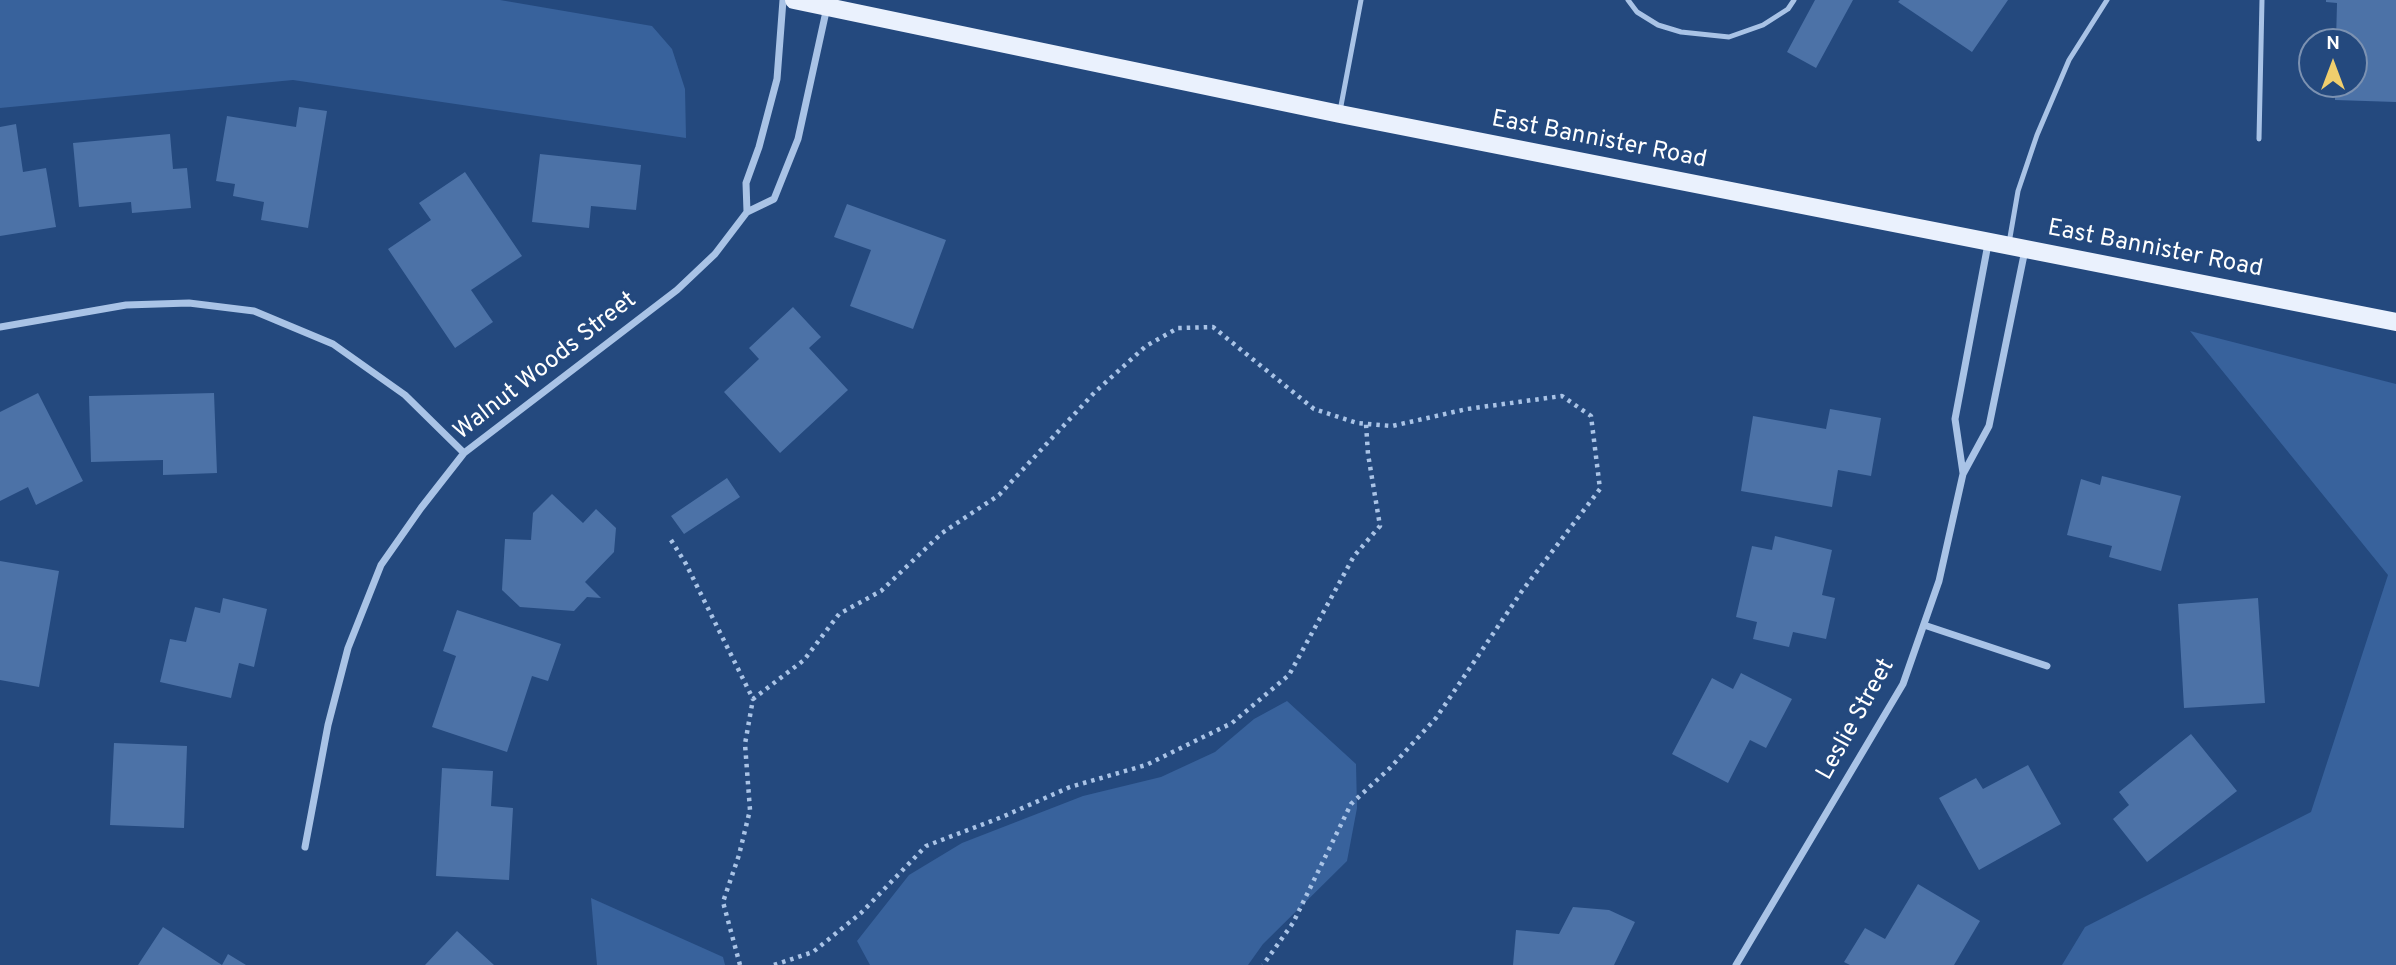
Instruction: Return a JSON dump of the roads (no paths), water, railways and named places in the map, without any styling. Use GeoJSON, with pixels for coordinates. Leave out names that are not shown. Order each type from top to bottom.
{"type":"FeatureCollection","features":[{"type":"Feature","properties":{"kind":"main road","name":"East Bannister Road"},"geometry":{"type":"LineString","coordinates":[[794,0],[827,4],[1340,114],[2396,322]]}},
{"type":"Feature","properties":{"kind":"street"},"geometry":{"type":"LineString","coordinates":[[747,212],[746,183],[759,147],[777,79],[783,0]]}},
{"type":"Feature","properties":{"kind":"street","name":"Walnut Woods Street"},"geometry":{"type":"LineString","coordinates":[[305,847],[328,725],[348,648],[381,565],[464,453],[677,290],[715,254],[747,212],[774,199],[798,139],[827,4]]}},
{"type":"Feature","properties":{"kind":"street","name":"Leslie Street"},"geometry":{"type":"LineString","coordinates":[[1963,474],[1955,419],[1989,243]]}},
{"type":"Feature","properties":{"kind":"street","name":"Leslie Street"},"geometry":{"type":"LineString","coordinates":[[1736,965],[1903,684],[1939,581],[1963,474],[1989,426],[2017,248]]}},
{"type":"Feature","properties":{"kind":"street"},"geometry":{"type":"LineString","coordinates":[[0,327],[126,305],[189,303],[254,311],[333,344],[405,395],[464,453]]}},
{"type":"Feature","properties":{"kind":"street"},"geometry":{"type":"LineString","coordinates":[[1924,625],[2047,666]]}},
{"type":"Feature","properties":{"kind":"lane"},"geometry":{"type":"LineString","coordinates":[[1340,114],[1361,0]]}},
{"type":"Feature","properties":{"kind":"lane"},"geometry":{"type":"LineString","coordinates":[[1628,0],[1637,12],[1658,25],[1681,32],[1729,37],[1763,25],[1788,9],[1794,0]]}},
{"type":"Feature","properties":{"kind":"lane"},"geometry":{"type":"LineString","coordinates":[[2017,248],[2018,191],[2037,135],[2069,60],[2107,0]]}},
{"type":"Feature","properties":{"kind":"lane"},"geometry":{"type":"LineString","coordinates":[[2259,139],[2262,0]]}}]}
